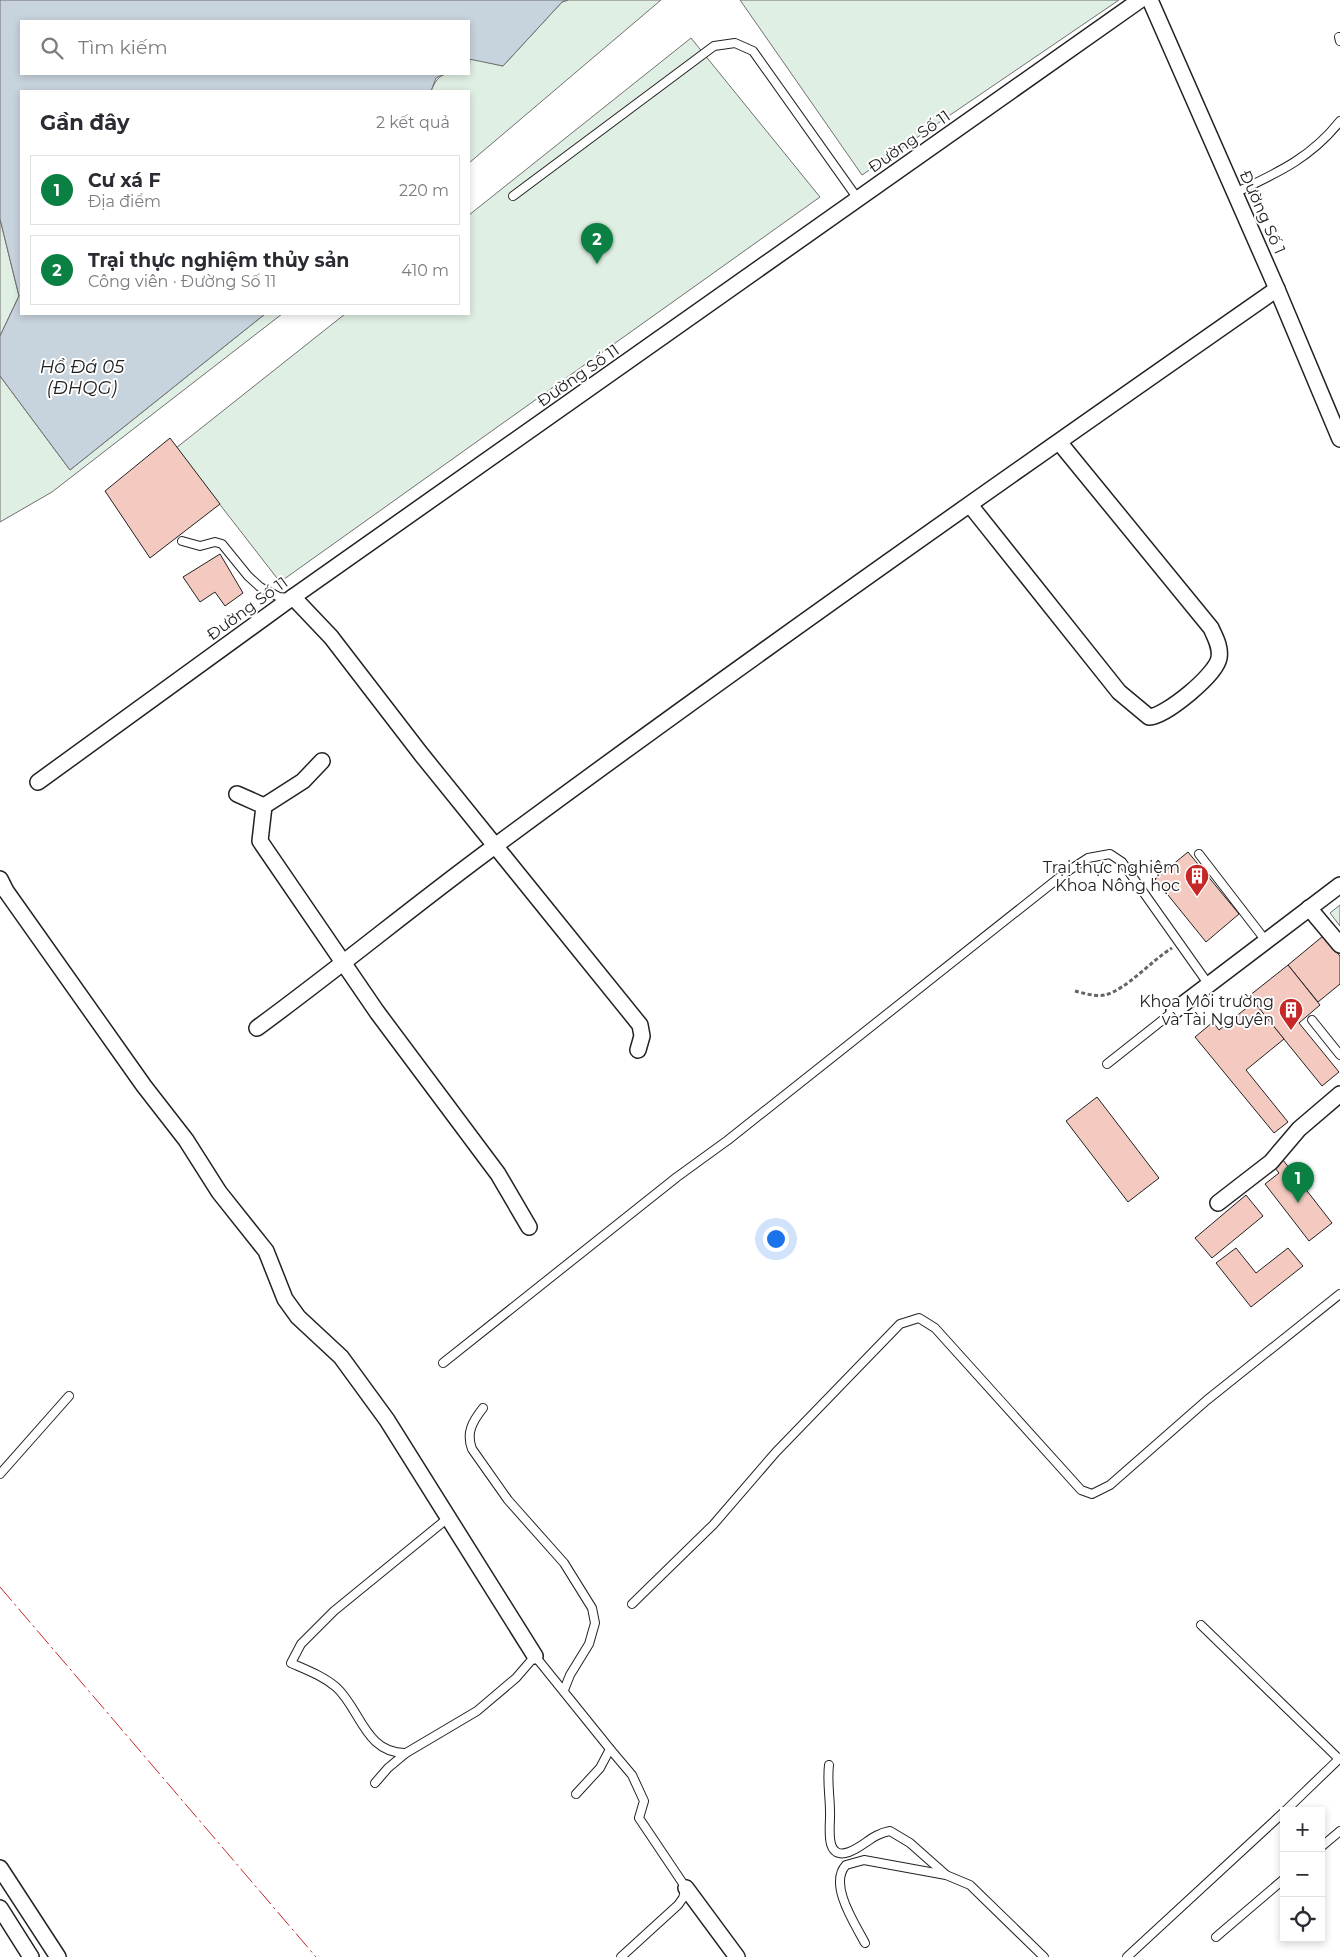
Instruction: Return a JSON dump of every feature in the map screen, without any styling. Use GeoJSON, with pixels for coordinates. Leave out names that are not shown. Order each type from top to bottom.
{"type":"FeatureCollection","features":[{"type":"Feature","properties":{"kind":"street","name":"Đường Số 11"},"geometry":{"type":"LineString","coordinates":[[38,782],[293,597],[1140,0]]}},
{"type":"Feature","properties":{"kind":"street","name":"Đường Số 1"},"geometry":{"type":"LineString","coordinates":[[1150,0],[1277,288],[1340,439]]}},
{"type":"Feature","properties":{"kind":"street"},"geometry":{"type":"LineString","coordinates":[[257,1028],[344,964],[496,845],[970,505],[1277,288]]}},
{"type":"Feature","properties":{"kind":"street"},"geometry":{"type":"LineString","coordinates":[[970,505],[1119,692],[1149,717],[1154,717],[1169,708],[1210,675],[1219,658],[1218,645],[1211,628],[1059,442]]}},
{"type":"Feature","properties":{"kind":"street"},"geometry":{"type":"LineString","coordinates":[[293,597],[331,637],[421,754],[640,1024],[642,1036],[638,1050]]}},
{"type":"Feature","properties":{"kind":"street"},"geometry":{"type":"LineString","coordinates":[[264,806],[303,781],[322,761]]}},
{"type":"Feature","properties":{"kind":"street"},"geometry":{"type":"LineString","coordinates":[[237,794],[264,806]]}},
{"type":"Feature","properties":{"kind":"street"},"geometry":{"type":"LineString","coordinates":[[264,806],[260,841],[344,964],[498,1174],[529,1227]]}},
{"type":"Feature","properties":{"kind":"street"},"geometry":{"type":"LineString","coordinates":[[0,879],[6,891],[144,1086],[186,1140],[219,1192],[266,1251],[286,1299],[298,1317],[341,1357],[387,1420],[535,1656]]}},
{"type":"Feature","properties":{"kind":"street"},"geometry":{"type":"LineString","coordinates":[[1174,1011],[1340,885]]}},
{"type":"Feature","properties":{"kind":"street"},"geometry":{"type":"LineString","coordinates":[[1309,908],[1340,945]]}},
{"type":"Feature","properties":{"kind":"street"},"geometry":{"type":"LineString","coordinates":[[1218,1203],[1271,1162],[1299,1129],[1339,1099]]}},
{"type":"Feature","properties":{"kind":"street"},"geometry":{"type":"LineString","coordinates":[[0,1868],[58,1957]]}},
{"type":"Feature","properties":{"kind":"street"},"geometry":{"type":"LineString","coordinates":[[686,1888],[737,1957]]}},
{"type":"Feature","properties":{"kind":"street"},"geometry":{"type":"LineString","coordinates":[[0,1908],[31,1957]]}},
{"type":"Feature","properties":{"kind":"lane"},"geometry":{"type":"LineString","coordinates":[[513,196],[714,46],[735,43],[753,51],[858,199]]}},
{"type":"Feature","properties":{"kind":"lane"},"geometry":{"type":"LineString","coordinates":[[1235,193],[1292,166],[1326,139],[1340,121]]}},
{"type":"Feature","properties":{"kind":"lane"},"geometry":{"type":"LineString","coordinates":[[182,541],[200,546],[215,542],[222,544],[248,576],[260,587],[279,597],[293,597]]}},
{"type":"Feature","properties":{"kind":"lane"},"geometry":{"type":"LineString","coordinates":[[442,1363],[677,1177],[728,1140],[1088,858],[1110,854],[1122,862],[1209,985]]}},
{"type":"Feature","properties":{"kind":"lane"},"geometry":{"type":"LineString","coordinates":[[1198,854],[1266,942]]}},
{"type":"Feature","properties":{"kind":"lane"},"geometry":{"type":"LineString","coordinates":[[1107,1064],[1174,1011]]}},
{"type":"Feature","properties":{"kind":"lane"},"geometry":{"type":"LineString","coordinates":[[1312,1020],[1340,1055]]}},
{"type":"Feature","properties":{"kind":"lane"},"geometry":{"type":"LineString","coordinates":[[632,1604],[713,1525],[776,1452],[900,1324],[919,1318],[934,1328],[1081,1490],[1092,1494],[1110,1485],[1207,1400],[1340,1294]]}},
{"type":"Feature","properties":{"kind":"lane"},"geometry":{"type":"LineString","coordinates":[[0,1474],[69,1396]]}},
{"type":"Feature","properties":{"kind":"lane"},"geometry":{"type":"LineString","coordinates":[[483,1408],[470,1429],[468,1440],[472,1449],[508,1500],[564,1563],[592,1608],[595,1623],[589,1644],[570,1675],[564,1690]]}},
{"type":"Feature","properties":{"kind":"lane"},"geometry":{"type":"LineString","coordinates":[[406,1753],[394,1753],[384,1749],[361,1725],[337,1689],[320,1677],[291,1663],[301,1644],[334,1611],[448,1518]]}},
{"type":"Feature","properties":{"kind":"lane"},"geometry":{"type":"LineString","coordinates":[[1201,1625],[1340,1759],[1288,1807]]}},
{"type":"Feature","properties":{"kind":"lane"},"geometry":{"type":"LineString","coordinates":[[375,1783],[388,1768],[406,1753],[477,1711],[516,1678],[535,1656],[632,1775],[644,1801],[639,1818],[686,1888],[684,1898],[678,1905],[621,1957]]}},
{"type":"Feature","properties":{"kind":"lane"},"geometry":{"type":"LineString","coordinates":[[576,1794],[600,1768],[610,1749]]}},
{"type":"Feature","properties":{"kind":"lane"},"geometry":{"type":"LineString","coordinates":[[829,1765],[827,1786],[831,1814],[829,1841],[833,1847],[839,1852],[847,1853],[871,1837],[890,1831],[905,1839],[946,1875]]}},
{"type":"Feature","properties":{"kind":"lane"},"geometry":{"type":"LineString","coordinates":[[1127,1957],[1280,1815]]}},
{"type":"Feature","properties":{"kind":"lane"},"geometry":{"type":"LineString","coordinates":[[1325,1844],[1340,1831]]}},
{"type":"Feature","properties":{"kind":"lane"},"geometry":{"type":"LineString","coordinates":[[865,1943],[840,1888],[839,1876],[846,1865],[864,1860],[946,1875],[970,1885],[1044,1957]]}},
{"type":"Feature","properties":{"kind":"lane"},"geometry":{"type":"LineString","coordinates":[[1216,1937],[1280,1882]]}},
{"type":"Feature","properties":{"kind":"path"},"geometry":{"type":"LineString","coordinates":[[1075,991],[1105,995],[1130,981],[1157,957],[1179,944]]}},
{"type":"Feature","properties":{"kind":"green space"},"geometry":{"type":"Polygon","coordinates":[[[568,0],[661,0],[470,162],[470,90],[431,90],[434,84],[444,75],[470,75],[470,58],[503,66],[562,2],[568,0]]]}},
{"type":"Feature","properties":{"kind":"green space"},"geometry":{"type":"Polygon","coordinates":[[[740,0],[1119,0],[862,175],[740,0]]]}},
{"type":"Feature","properties":{"kind":"green space"},"geometry":{"type":"Polygon","coordinates":[[[691,38],[820,197],[280,582],[176,448],[344,315],[470,315],[470,214],[691,38]]]}},
{"type":"Feature","properties":{"kind":"green space"},"geometry":{"type":"Polygon","coordinates":[[[0,219],[19,296],[0,336],[0,219]]]}},
{"type":"Feature","properties":{"kind":"green space"},"geometry":{"type":"Polygon","coordinates":[[[264,315],[281,315],[52,492],[0,522],[0,376],[70,470],[264,315]]]}},
{"type":"Feature","properties":{"kind":"green space"},"geometry":{"type":"Polygon","coordinates":[[[1340,905],[1340,926],[1330,913],[1340,905]]]}},
{"type":"Feature","properties":{"kind":"water","name":"Hồ Đá 05 (ĐHQG)"},"geometry":{"type":"Polygon","coordinates":[[[0,0],[568,0],[562,2],[503,66],[470,59],[470,20],[20,20],[20,75],[442,75],[436,78],[431,90],[20,90],[20,315],[264,315],[70,470],[0,376],[0,336],[19,296],[0,219],[0,0]]]}},
{"type":"Feature","properties":{"kind":"building"},"geometry":{"type":"Polygon","coordinates":[[[170,438],[220,504],[150,558],[105,491],[170,438]]]}},
{"type":"Feature","properties":{"kind":"building"},"geometry":{"type":"Polygon","coordinates":[[[220,554],[243,593],[225,606],[215,592],[200,602],[183,577],[220,554]]]}},
{"type":"Feature","properties":{"kind":"building","name":"Trại thực nghiệm Khoa Nông học"},"geometry":{"type":"Polygon","coordinates":[[[1188,852],[1239,914],[1206,942],[1155,879],[1188,852]]]}},
{"type":"Feature","properties":{"kind":"building"},"geometry":{"type":"Polygon","coordinates":[[[1323,936],[1340,956],[1340,984],[1318,1002],[1288,965],[1323,936]]]}},
{"type":"Feature","properties":{"kind":"building","name":"Khoa Môi trường và Tài Nguyên"},"geometry":{"type":"Polygon","coordinates":[[[1288,965],[1320,1005],[1299,1023],[1339,1072],[1322,1086],[1249,996],[1288,965]]]}},
{"type":"Feature","properties":{"kind":"building"},"geometry":{"type":"Polygon","coordinates":[[[1254,1002],[1284,1039],[1246,1070],[1288,1122],[1274,1133],[1195,1037],[1213,1022],[1219,1030],[1254,1002]]]}},
{"type":"Feature","properties":{"kind":"building"},"geometry":{"type":"Polygon","coordinates":[[[1097,1097],[1159,1178],[1128,1202],[1066,1121],[1097,1097]]]}},
{"type":"Feature","properties":{"kind":"building"},"geometry":{"type":"Polygon","coordinates":[[[1283,1160],[1332,1223],[1309,1241],[1265,1184],[1279,1173],[1274,1167],[1283,1160]]]}},
{"type":"Feature","properties":{"kind":"building"},"geometry":{"type":"Polygon","coordinates":[[[1246,1195],[1263,1216],[1212,1258],[1195,1238],[1246,1195]]]}},
{"type":"Feature","properties":{"kind":"building"},"geometry":{"type":"Polygon","coordinates":[[[1236,1248],[1256,1273],[1288,1248],[1303,1266],[1251,1307],[1216,1263],[1236,1248]]]}},
{"type":"Feature","properties":{"kind":"power"},"geometry":{"type":"LineString","coordinates":[[0,1587],[316,1957]]}},
{"type":"Feature","properties":{"kind":"place","name":"Trại thực nghiệm thủy sản"},"geometry":{"type":"Point","coordinates":[597,264]}},
{"type":"Feature","properties":{"kind":"place","name":"Trại thực nghiệm Khoa Nông học"},"geometry":{"type":"Point","coordinates":[1197,897]}},
{"type":"Feature","properties":{"kind":"place","name":"Khoa Môi trường và Tài Nguyên"},"geometry":{"type":"Point","coordinates":[1291,1031]}},
{"type":"Feature","properties":{"kind":"place","name":"Cư xá F"},"geometry":{"type":"Point","coordinates":[1298,1203]}}]}
